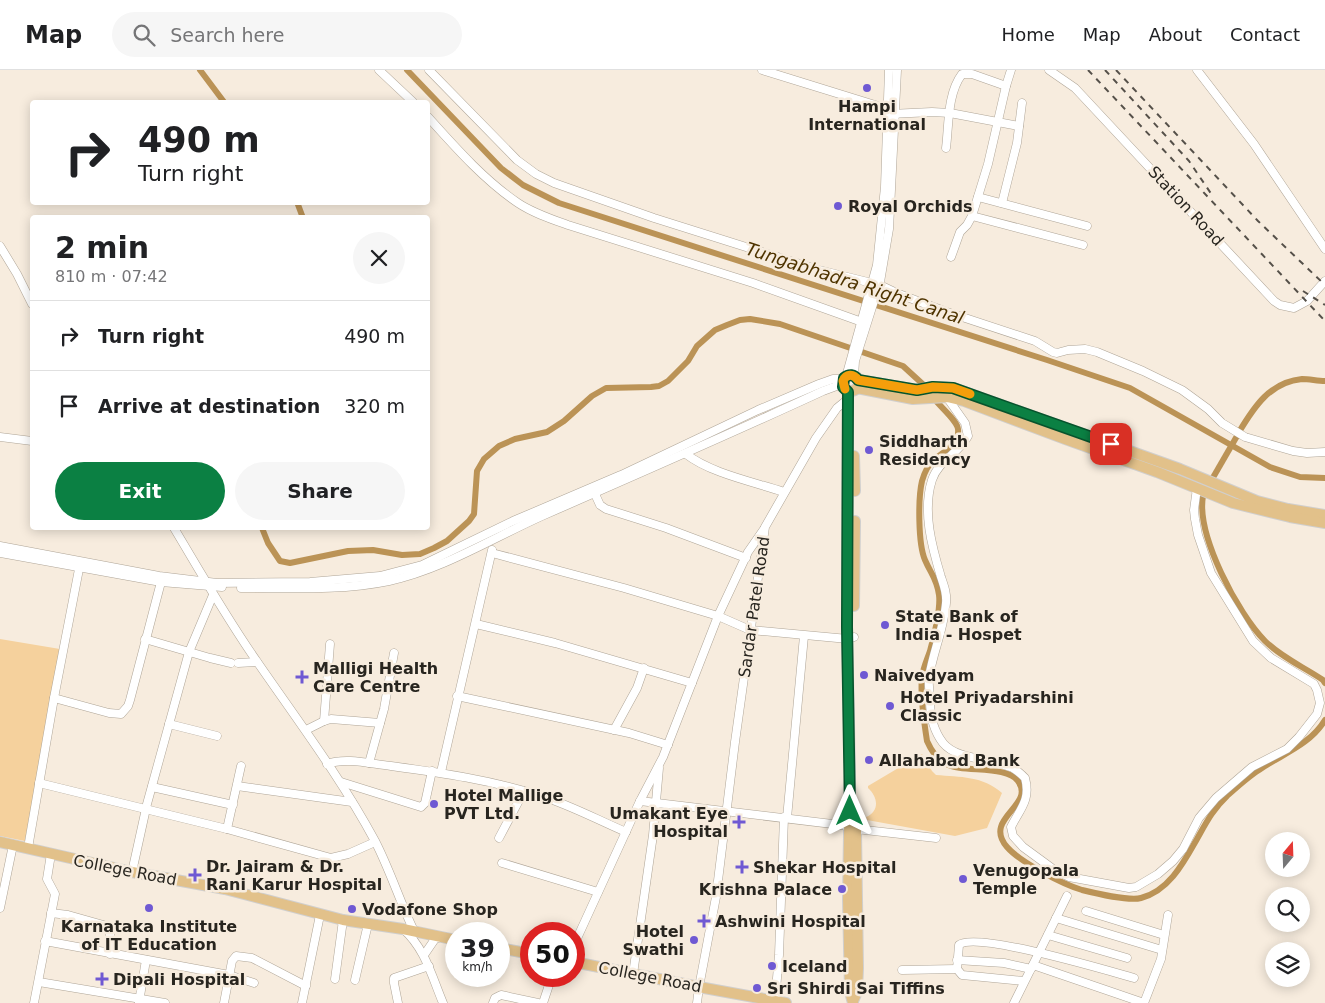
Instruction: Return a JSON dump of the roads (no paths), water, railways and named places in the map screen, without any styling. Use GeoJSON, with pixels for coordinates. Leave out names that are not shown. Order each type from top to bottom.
{"type":"FeatureCollection","features":[{"type":"Feature","properties":{"kind":"main road"},"geometry":{"type":"LineString","coordinates":[[853,1002],[857,992],[858,968],[853,827],[851,638],[855,546],[850,385],[964,401],[1233,502],[1265,511],[1325,523]]}},
{"type":"Feature","properties":{"kind":"main road"},"geometry":{"type":"LineString","coordinates":[[916,395],[932,387],[953,388],[1059,424],[1257,501],[1288,509],[1325,515]]}},
{"type":"Feature","properties":{"kind":"main road","name":"College Road"},"geometry":{"type":"LineString","coordinates":[[0,842],[132,872],[225,889],[343,920],[404,929],[445,938]]}},
{"type":"Feature","properties":{"kind":"main road","name":"College Road"},"geometry":{"type":"LineString","coordinates":[[585,964],[781,1002]]}},
{"type":"Feature","properties":{"kind":"street"},"geometry":{"type":"LineString","coordinates":[[379,70],[411,100]]}},
{"type":"Feature","properties":{"kind":"street"},"geometry":{"type":"LineString","coordinates":[[429,70],[518,160],[544,179],[576,192],[654,218],[876,286],[1034,341],[1052,352],[1084,349],[1120,361],[1182,390],[1208,409],[1222,423],[1246,437],[1293,451],[1307,453],[1325,452]]}},
{"type":"Feature","properties":{"kind":"street"},"geometry":{"type":"LineString","coordinates":[[762,70],[890,112],[950,112],[1019,126]]}},
{"type":"Feature","properties":{"kind":"street"},"geometry":{"type":"LineString","coordinates":[[850,385],[853,360],[876,286],[889,230],[890,70]]}},
{"type":"Feature","properties":{"kind":"street"},"geometry":{"type":"LineString","coordinates":[[890,112],[896,70]]}},
{"type":"Feature","properties":{"kind":"street"},"geometry":{"type":"LineString","coordinates":[[951,257],[960,232],[972,216],[1011,70]]}},
{"type":"Feature","properties":{"kind":"street","name":"Station Road"},"geometry":{"type":"LineString","coordinates":[[1049,70],[1076,88],[1274,301],[1280,305],[1294,308],[1306,301],[1325,281]]}},
{"type":"Feature","properties":{"kind":"street"},"geometry":{"type":"LineString","coordinates":[[1197,70],[1254,144],[1325,249]]}},
{"type":"Feature","properties":{"kind":"street"},"geometry":{"type":"LineString","coordinates":[[946,148],[955,86],[962,74],[972,74],[1006,86]]}},
{"type":"Feature","properties":{"kind":"street"},"geometry":{"type":"LineString","coordinates":[[1002,203],[1015,152],[1022,103]]}},
{"type":"Feature","properties":{"kind":"street"},"geometry":{"type":"LineString","coordinates":[[430,119],[494,184],[519,203],[534,211],[568,225],[865,319]]}},
{"type":"Feature","properties":{"kind":"street"},"geometry":{"type":"LineString","coordinates":[[978,197],[1088,226]]}},
{"type":"Feature","properties":{"kind":"street"},"geometry":{"type":"LineString","coordinates":[[972,216],[1083,244]]}},
{"type":"Feature","properties":{"kind":"street"},"geometry":{"type":"LineString","coordinates":[[0,246],[30,300]]}},
{"type":"Feature","properties":{"kind":"street"},"geometry":{"type":"LineString","coordinates":[[132,872],[169,724],[209,588],[217,583],[347,580],[380,576],[422,565],[552,503],[621,475],[758,410],[819,384],[832,379],[850,385]]}},
{"type":"Feature","properties":{"kind":"street"},"geometry":{"type":"LineString","coordinates":[[0,546],[161,582],[209,588],[314,588],[366,585],[390,581],[437,566],[823,391],[850,385]]}},
{"type":"Feature","properties":{"kind":"street","name":"Sardar Patel Road"},"geometry":{"type":"LineString","coordinates":[[698,1003],[699,987],[716,897],[765,528],[816,438],[850,385]]}},
{"type":"Feature","properties":{"kind":"street"},"geometry":{"type":"LineString","coordinates":[[932,387],[965,423],[968,436],[961,448],[936,471],[930,491],[928,515],[932,541],[946,593],[941,633],[929,678],[932,720],[941,741],[952,750],[965,756],[982,758],[1009,766],[1025,778],[1027,794],[1021,811],[1011,827],[1012,836],[1053,869],[1077,880],[1136,888],[1158,874],[1178,856],[1199,818],[1216,798],[1252,767],[1293,743],[1306,729],[1320,708],[1314,684],[1271,658],[1253,641],[1214,580],[1198,535],[1194,510],[1197,488]]}},
{"type":"Feature","properties":{"kind":"street"},"geometry":{"type":"LineString","coordinates":[[0,437],[30,441]]}},
{"type":"Feature","properties":{"kind":"street"},"geometry":{"type":"LineString","coordinates":[[686,454],[696,462],[784,492]]}},
{"type":"Feature","properties":{"kind":"street"},"geometry":{"type":"LineString","coordinates":[[595,494],[600,505],[606,509],[666,528],[746,558]]}},
{"type":"Feature","properties":{"kind":"street"},"geometry":{"type":"LineString","coordinates":[[584,922],[640,800],[668,745],[718,616],[746,558],[765,528]]}},
{"type":"Feature","properties":{"kind":"street"},"geometry":{"type":"LineString","coordinates":[[175,530],[209,588],[257,662],[341,782],[375,842],[414,931]]}},
{"type":"Feature","properties":{"kind":"street"},"geometry":{"type":"LineString","coordinates":[[341,782],[421,807],[425,804],[437,772],[476,624],[492,553],[489,541]]}},
{"type":"Feature","properties":{"kind":"street"},"geometry":{"type":"LineString","coordinates":[[0,553],[159,576],[209,588]]}},
{"type":"Feature","properties":{"kind":"street"},"geometry":{"type":"LineString","coordinates":[[492,553],[624,588],[718,616],[750,630],[804,636],[851,638]]}},
{"type":"Feature","properties":{"kind":"street"},"geometry":{"type":"LineString","coordinates":[[28,848],[80,564]]}},
{"type":"Feature","properties":{"kind":"street"},"geometry":{"type":"LineString","coordinates":[[54,698],[109,713],[121,714],[128,706],[130,700],[161,582]]}},
{"type":"Feature","properties":{"kind":"street"},"geometry":{"type":"LineString","coordinates":[[476,624],[555,643],[692,683]]}},
{"type":"Feature","properties":{"kind":"street"},"geometry":{"type":"LineString","coordinates":[[781,1002],[779,955],[785,818],[804,636]]}},
{"type":"Feature","properties":{"kind":"street"},"geometry":{"type":"LineString","coordinates":[[145,639],[234,663],[257,662]]}},
{"type":"Feature","properties":{"kind":"street"},"geometry":{"type":"LineString","coordinates":[[324,721],[330,644]]}},
{"type":"Feature","properties":{"kind":"street"},"geometry":{"type":"LineString","coordinates":[[369,763],[380,723],[394,653]]}},
{"type":"Feature","properties":{"kind":"street"},"geometry":{"type":"LineString","coordinates":[[614,730],[637,688],[644,668]]}},
{"type":"Feature","properties":{"kind":"street"},"geometry":{"type":"LineString","coordinates":[[457,696],[614,730],[668,745]]}},
{"type":"Feature","properties":{"kind":"street"},"geometry":{"type":"LineString","coordinates":[[306,730],[324,721],[335,719],[380,723]]}},
{"type":"Feature","properties":{"kind":"street"},"geometry":{"type":"LineString","coordinates":[[169,724],[217,736]]}},
{"type":"Feature","properties":{"kind":"street"},"geometry":{"type":"LineString","coordinates":[[327,764],[336,761],[369,763],[473,778],[544,796],[626,832]]}},
{"type":"Feature","properties":{"kind":"street"},"geometry":{"type":"LineString","coordinates":[[633,974],[653,835],[659,764]]}},
{"type":"Feature","properties":{"kind":"street"},"geometry":{"type":"LineString","coordinates":[[228,828],[241,766]]}},
{"type":"Feature","properties":{"kind":"street"},"geometry":{"type":"LineString","coordinates":[[39,784],[228,828],[331,858],[348,854],[375,842]]}},
{"type":"Feature","properties":{"kind":"street"},"geometry":{"type":"LineString","coordinates":[[237,786],[352,802]]}},
{"type":"Feature","properties":{"kind":"street"},"geometry":{"type":"LineString","coordinates":[[152,787],[233,805]]}},
{"type":"Feature","properties":{"kind":"street"},"geometry":{"type":"LineString","coordinates":[[499,838],[524,791]]}},
{"type":"Feature","properties":{"kind":"street"},"geometry":{"type":"LineString","coordinates":[[640,800],[936,838]]}},
{"type":"Feature","properties":{"kind":"street"},"geometry":{"type":"LineString","coordinates":[[0,908],[13,845]]}},
{"type":"Feature","properties":{"kind":"street"},"geometry":{"type":"LineString","coordinates":[[34,1003],[55,894],[47,879],[51,854]]}},
{"type":"Feature","properties":{"kind":"street"},"geometry":{"type":"LineString","coordinates":[[502,863],[598,892]]}},
{"type":"Feature","properties":{"kind":"street"},"geometry":{"type":"LineString","coordinates":[[1014,1003],[1067,896]]}},
{"type":"Feature","properties":{"kind":"street"},"geometry":{"type":"LineString","coordinates":[[1086,911],[1164,935]]}},
{"type":"Feature","properties":{"kind":"street"},"geometry":{"type":"LineString","coordinates":[[51,913],[68,915],[107,926],[110,934],[110,954]]}},
{"type":"Feature","properties":{"kind":"street"},"geometry":{"type":"LineString","coordinates":[[302,1003],[320,915]]}},
{"type":"Feature","properties":{"kind":"street"},"geometry":{"type":"LineString","coordinates":[[957,960],[1032,967],[1144,1003],[1161,959],[1168,915]]}},
{"type":"Feature","properties":{"kind":"street"},"geometry":{"type":"LineString","coordinates":[[1056,918],[1162,950]]}},
{"type":"Feature","properties":{"kind":"street"},"geometry":{"type":"LineString","coordinates":[[335,979],[343,920]]}},
{"type":"Feature","properties":{"kind":"street"},"geometry":{"type":"LineString","coordinates":[[355,980],[368,924]]}},
{"type":"Feature","properties":{"kind":"street"},"geometry":{"type":"LineString","coordinates":[[404,929],[413,938],[424,955],[443,1003]]}},
{"type":"Feature","properties":{"kind":"street"},"geometry":{"type":"LineString","coordinates":[[1048,934],[1127,958]]}},
{"type":"Feature","properties":{"kind":"street"},"geometry":{"type":"LineString","coordinates":[[424,955],[435,939],[441,937]]}},
{"type":"Feature","properties":{"kind":"street"},"geometry":{"type":"LineString","coordinates":[[45,941],[229,976],[254,983]]}},
{"type":"Feature","properties":{"kind":"street"},"geometry":{"type":"LineString","coordinates":[[1024,981],[960,974],[956,969],[958,947],[964,942],[991,943],[1134,978]]}},
{"type":"Feature","properties":{"kind":"street"},"geometry":{"type":"LineString","coordinates":[[224,1003],[229,976],[234,957],[236,956],[246,956],[258,961],[306,986]]}},
{"type":"Feature","properties":{"kind":"street"},"geometry":{"type":"LineString","coordinates":[[139,1001],[146,960]]}},
{"type":"Feature","properties":{"kind":"street"},"geometry":{"type":"LineString","coordinates":[[398,1003],[394,978],[429,966]]}},
{"type":"Feature","properties":{"kind":"street"},"geometry":{"type":"LineString","coordinates":[[902,970],[956,969]]}},
{"type":"Feature","properties":{"kind":"street"},"geometry":{"type":"LineString","coordinates":[[39,982],[139,1001],[165,1003]]}},
{"type":"Feature","properties":{"kind":"street"},"geometry":{"type":"LineString","coordinates":[[543,1003],[548,987]]}},
{"type":"Feature","properties":{"kind":"street"},"geometry":{"type":"LineString","coordinates":[[493,1003],[495,998],[501,995],[538,1003]]}},
{"type":"Feature","properties":{"kind":"waterway"},"geometry":{"type":"LineString","coordinates":[[200,70],[222,100]]}},
{"type":"Feature","properties":{"kind":"waterway","name":"Tungabhadra Right Canal"},"geometry":{"type":"LineString","coordinates":[[407,70],[501,168],[523,185],[559,203],[1130,388],[1270,467],[1300,477],[1325,478]]}},
{"type":"Feature","properties":{"kind":"waterway"},"geometry":{"type":"LineString","coordinates":[[298,205],[302,215]]}},
{"type":"Feature","properties":{"kind":"waterway"},"geometry":{"type":"LineString","coordinates":[[263,530],[268,543],[280,561],[290,563],[348,551],[373,550],[402,555],[420,554],[434,548],[447,541],[474,514],[477,471],[484,459],[499,446],[515,439],[547,432],[564,421],[592,396],[606,388],[659,386],[668,381],[688,361],[697,346],[715,330],[740,320],[750,319],[780,324],[903,366],[927,388]]}},
{"type":"Feature","properties":{"kind":"waterway"},"geometry":{"type":"LineString","coordinates":[[1239,432],[1257,405],[1272,390],[1291,381],[1302,379],[1325,381]]}},
{"type":"Feature","properties":{"kind":"waterway"},"geometry":{"type":"LineString","coordinates":[[933,397],[955,421],[958,435],[950,448],[928,467],[921,489],[919,509],[921,543],[925,560],[934,577],[939,595],[935,631],[922,677],[922,700],[927,741],[930,748],[946,764],[953,767],[1004,773],[1018,781],[1022,790],[1020,798],[1004,820],[1001,828],[1001,837],[1013,853],[1042,872],[1082,890],[1136,899],[1151,894],[1160,889],[1175,874],[1210,816],[1222,801],[1255,773],[1304,743],[1319,729],[1325,720]]}},
{"type":"Feature","properties":{"kind":"waterway"},"geometry":{"type":"LineString","coordinates":[[1211,481],[1237,436]]}},
{"type":"Feature","properties":{"kind":"waterway"},"geometry":{"type":"LineString","coordinates":[[1203,496],[1206,531],[1212,552],[1232,594],[1254,629],[1272,647],[1325,683]]}},
{"type":"Feature","properties":{"kind":"railway"},"geometry":{"type":"LineString","coordinates":[[1088,70],[1325,321]]}},
{"type":"Feature","properties":{"kind":"railway"},"geometry":{"type":"LineString","coordinates":[[1105,70],[1189,161],[1212,195]]}},
{"type":"Feature","properties":{"kind":"railway"},"geometry":{"type":"LineString","coordinates":[[1116,70],[1258,221],[1325,285]]}},
{"type":"Feature","properties":{"kind":"railway"},"geometry":{"type":"LineString","coordinates":[[1303,291],[1325,305]]}},
{"type":"Feature","properties":{"kind":"place","name":"Hampi International"},"geometry":{"type":"Point","coordinates":[867,88]}},
{"type":"Feature","properties":{"kind":"place","name":"Royal Orchids"},"geometry":{"type":"Point","coordinates":[838,206]}},
{"type":"Feature","properties":{"kind":"place","name":"Siddharth Residency"},"geometry":{"type":"Point","coordinates":[869,450]}},
{"type":"Feature","properties":{"kind":"place","name":"State Bank of India - Hospet"},"geometry":{"type":"Point","coordinates":[885,625]}},
{"type":"Feature","properties":{"kind":"place","name":"Naivedyam"},"geometry":{"type":"Point","coordinates":[864,675]}},
{"type":"Feature","properties":{"kind":"place","name":"Malligi Health Care Centre"},"geometry":{"type":"Point","coordinates":[302,677]}},
{"type":"Feature","properties":{"kind":"place","name":"Hotel Priyadarshini Classic"},"geometry":{"type":"Point","coordinates":[890,706]}},
{"type":"Feature","properties":{"kind":"place","name":"Allahabad Bank"},"geometry":{"type":"Point","coordinates":[869,760]}},
{"type":"Feature","properties":{"kind":"place","name":"Hotel Mallige PVT Ltd."},"geometry":{"type":"Point","coordinates":[434,804]}},
{"type":"Feature","properties":{"kind":"place","name":"Umakant Eye Hospital"},"geometry":{"type":"Point","coordinates":[739,822]}},
{"type":"Feature","properties":{"kind":"place","name":"Shekar Hospital"},"geometry":{"type":"Point","coordinates":[742,867]}},
{"type":"Feature","properties":{"kind":"place","name":"Dr. Jairam & Dr. Rani Karur Hospital"},"geometry":{"type":"Point","coordinates":[195,875]}},
{"type":"Feature","properties":{"kind":"place","name":"Venugopala Temple"},"geometry":{"type":"Point","coordinates":[963,879]}},
{"type":"Feature","properties":{"kind":"place","name":"Krishna Palace"},"geometry":{"type":"Point","coordinates":[842,889]}},
{"type":"Feature","properties":{"kind":"place","name":"Karnataka Institute of IT Education"},"geometry":{"type":"Point","coordinates":[149,908]}},
{"type":"Feature","properties":{"kind":"place","name":"Vodafone Shop"},"geometry":{"type":"Point","coordinates":[352,909]}},
{"type":"Feature","properties":{"kind":"place","name":"Ashwini Hospital"},"geometry":{"type":"Point","coordinates":[704,921]}},
{"type":"Feature","properties":{"kind":"place","name":"Hotel Swathi"},"geometry":{"type":"Point","coordinates":[694,940]}},
{"type":"Feature","properties":{"kind":"place","name":"Iceland"},"geometry":{"type":"Point","coordinates":[772,966]}},
{"type":"Feature","properties":{"kind":"place","name":"Dipali Hospital"},"geometry":{"type":"Point","coordinates":[102,979]}},
{"type":"Feature","properties":{"kind":"place","name":"Sri Shirdi Sai Tiffins"},"geometry":{"type":"Point","coordinates":[757,988]}}]}
